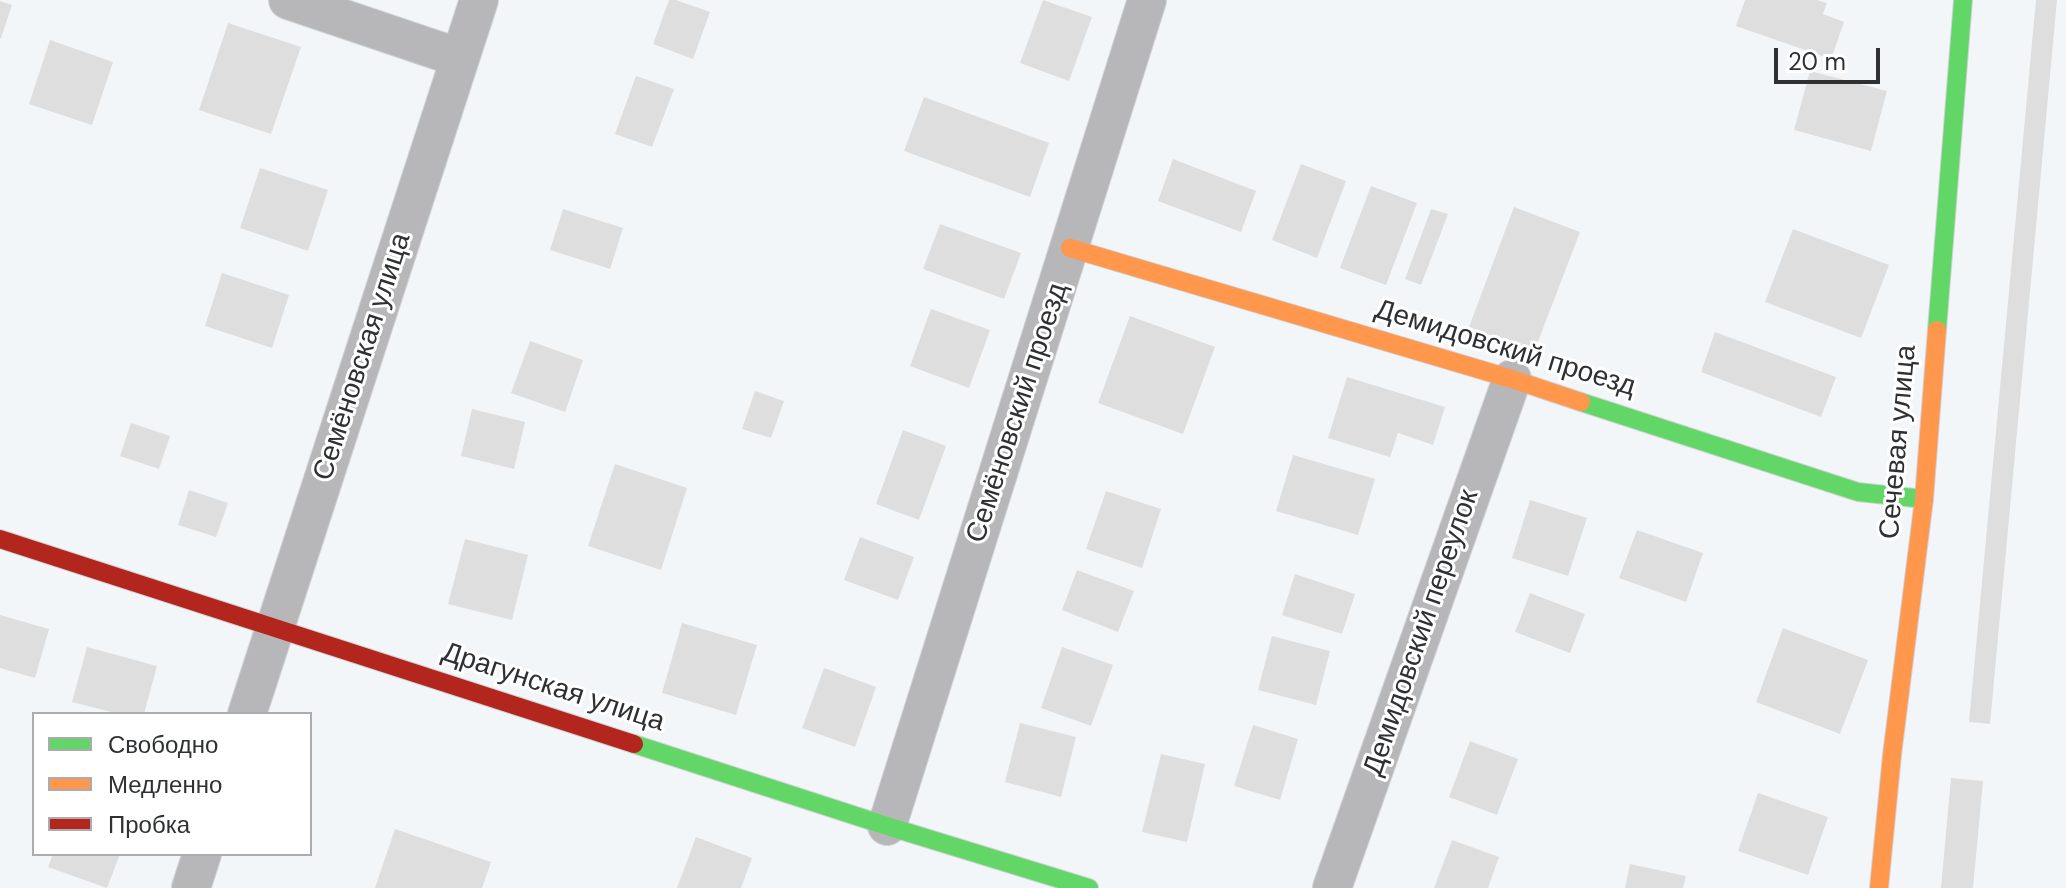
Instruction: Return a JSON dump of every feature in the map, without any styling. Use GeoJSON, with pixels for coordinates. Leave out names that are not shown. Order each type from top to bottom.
{"type":"FeatureCollection","features":[{"type":"Feature","properties":{"kind":"street"},"geometry":{"type":"LineString","coordinates":[[288,0],[460,58]]}},
{"type":"Feature","properties":{"kind":"street","name":"Семёновская улица"},"geometry":{"type":"LineString","coordinates":[[248,712],[479,0]]}},
{"type":"Feature","properties":{"kind":"street","name":"Семёновский проезд"},"geometry":{"type":"LineString","coordinates":[[887,826],[1147,0]]}},
{"type":"Feature","properties":{"kind":"street","name":"Сечевая улица"},"geometry":{"type":"LineString","coordinates":[[1879,888],[1924,499],[1963,0]]}},
{"type":"Feature","properties":{"kind":"street","name":"Демидовский проезд"},"geometry":{"type":"LineString","coordinates":[[1070,248],[1512,379],[1858,492],[1924,499]]}},
{"type":"Feature","properties":{"kind":"street","name":"Демидовский переулок"},"geometry":{"type":"LineString","coordinates":[[1332,888],[1512,379]]}},
{"type":"Feature","properties":{"kind":"street","name":"Драгунская улица"},"geometry":{"type":"LineString","coordinates":[[0,539],[887,826],[1089,888]]}},
{"type":"Feature","properties":{"kind":"street"},"geometry":{"type":"LineString","coordinates":[[191,888],[201,856]]}},
{"type":"Feature","properties":{"kind":"building"},"geometry":{"type":"Polygon","coordinates":[[[669,0],[710,12],[693,59],[653,44],[669,0]]]}},
{"type":"Feature","properties":{"kind":"building"},"geometry":{"type":"Polygon","coordinates":[[[1043,0],[1092,17],[1069,81],[1020,63],[1043,0]]]}},
{"type":"Feature","properties":{"kind":"building"},"geometry":{"type":"Polygon","coordinates":[[[1745,0],[1817,0],[1827,3],[1823,14],[1844,22],[1831,59],[1736,26],[1745,0]]]}},
{"type":"Feature","properties":{"kind":"building"},"geometry":{"type":"Polygon","coordinates":[[[2036,0],[2057,0],[1990,724],[1969,722],[2036,0]]]}},
{"type":"Feature","properties":{"kind":"building"},"geometry":{"type":"Polygon","coordinates":[[[0,1],[12,5],[1,38],[0,38],[0,1]]]}},
{"type":"Feature","properties":{"kind":"building"},"geometry":{"type":"Polygon","coordinates":[[[228,23],[301,47],[271,134],[199,110],[228,23]]]}},
{"type":"Feature","properties":{"kind":"building"},"geometry":{"type":"Polygon","coordinates":[[[50,40],[113,62],[92,125],[29,104],[50,40]]]}},
{"type":"Feature","properties":{"kind":"building"},"geometry":{"type":"Polygon","coordinates":[[[1810,71],[1887,91],[1871,151],[1794,130],[1810,71]]]}},
{"type":"Feature","properties":{"kind":"building"},"geometry":{"type":"Polygon","coordinates":[[[636,76],[674,89],[652,147],[615,134],[636,76]]]}},
{"type":"Feature","properties":{"kind":"building"},"geometry":{"type":"Polygon","coordinates":[[[924,97],[1049,143],[1030,197],[904,151],[924,97]]]}},
{"type":"Feature","properties":{"kind":"building"},"geometry":{"type":"Polygon","coordinates":[[[1173,159],[1256,191],[1241,232],[1158,201],[1173,159]]]}},
{"type":"Feature","properties":{"kind":"building"},"geometry":{"type":"Polygon","coordinates":[[[1301,164],[1346,181],[1317,258],[1272,240],[1301,164]]]}},
{"type":"Feature","properties":{"kind":"building"},"geometry":{"type":"Polygon","coordinates":[[[260,168],[328,190],[308,251],[240,228],[260,168]]]}},
{"type":"Feature","properties":{"kind":"building"},"geometry":{"type":"Polygon","coordinates":[[[1371,186],[1417,203],[1386,285],[1340,268],[1371,186]]]}},
{"type":"Feature","properties":{"kind":"building"},"geometry":{"type":"Polygon","coordinates":[[[1514,207],[1580,232],[1534,352],[1469,327],[1514,207]]]}},
{"type":"Feature","properties":{"kind":"building"},"geometry":{"type":"Polygon","coordinates":[[[563,209],[623,228],[610,269],[550,250],[563,209]]]}},
{"type":"Feature","properties":{"kind":"building"},"geometry":{"type":"Polygon","coordinates":[[[1431,209],[1448,214],[1421,285],[1405,279],[1431,209]]]}},
{"type":"Feature","properties":{"kind":"building"},"geometry":{"type":"Polygon","coordinates":[[[940,224],[1021,253],[1004,299],[923,269],[940,224]]]}},
{"type":"Feature","properties":{"kind":"building"},"geometry":{"type":"Polygon","coordinates":[[[1793,229],[1889,265],[1861,338],[1765,302],[1793,229]]]}},
{"type":"Feature","properties":{"kind":"building"},"geometry":{"type":"Polygon","coordinates":[[[222,273],[289,295],[272,348],[205,326],[222,273]]]}},
{"type":"Feature","properties":{"kind":"building"},"geometry":{"type":"Polygon","coordinates":[[[931,309],[990,330],[969,388],[910,366],[931,309]]]}},
{"type":"Feature","properties":{"kind":"building"},"geometry":{"type":"Polygon","coordinates":[[[1130,316],[1215,347],[1183,434],[1098,403],[1130,316]]]}},
{"type":"Feature","properties":{"kind":"building"},"geometry":{"type":"Polygon","coordinates":[[[1715,332],[1836,377],[1821,417],[1701,372],[1715,332]]]}},
{"type":"Feature","properties":{"kind":"building"},"geometry":{"type":"Polygon","coordinates":[[[530,341],[583,360],[565,412],[511,393],[530,341]]]}},
{"type":"Feature","properties":{"kind":"building"},"geometry":{"type":"Polygon","coordinates":[[[1347,377],[1445,407],[1433,445],[1398,433],[1390,457],[1328,438],[1347,377]]]}},
{"type":"Feature","properties":{"kind":"building"},"geometry":{"type":"Polygon","coordinates":[[[755,391],[784,401],[771,438],[742,429],[755,391]]]}},
{"type":"Feature","properties":{"kind":"building"},"geometry":{"type":"Polygon","coordinates":[[[472,409],[525,422],[514,469],[461,456],[472,409]]]}},
{"type":"Feature","properties":{"kind":"building"},"geometry":{"type":"Polygon","coordinates":[[[131,423],[170,436],[159,469],[120,456],[131,423]]]}},
{"type":"Feature","properties":{"kind":"building"},"geometry":{"type":"Polygon","coordinates":[[[903,430],[946,446],[919,520],[876,504],[903,430]]]}},
{"type":"Feature","properties":{"kind":"building"},"geometry":{"type":"Polygon","coordinates":[[[1293,455],[1375,479],[1358,535],[1276,511],[1293,455]]]}},
{"type":"Feature","properties":{"kind":"building"},"geometry":{"type":"Polygon","coordinates":[[[615,464],[687,488],[661,570],[588,546],[615,464]]]}},
{"type":"Feature","properties":{"kind":"building"},"geometry":{"type":"Polygon","coordinates":[[[189,490],[228,503],[216,537],[178,525],[189,490]]]}},
{"type":"Feature","properties":{"kind":"building"},"geometry":{"type":"Polygon","coordinates":[[[1106,491],[1161,509],[1142,568],[1086,549],[1106,491]]]}},
{"type":"Feature","properties":{"kind":"building"},"geometry":{"type":"Polygon","coordinates":[[[1530,500],[1587,518],[1568,576],[1512,558],[1530,500]]]}},
{"type":"Feature","properties":{"kind":"building"},"geometry":{"type":"Polygon","coordinates":[[[1637,530],[1703,553],[1686,602],[1619,578],[1637,530]]]}},
{"type":"Feature","properties":{"kind":"building"},"geometry":{"type":"Polygon","coordinates":[[[860,537],[914,557],[898,600],[844,580],[860,537]]]}},
{"type":"Feature","properties":{"kind":"building"},"geometry":{"type":"Polygon","coordinates":[[[465,539],[528,555],[512,620],[448,604],[465,539]]]}},
{"type":"Feature","properties":{"kind":"building"},"geometry":{"type":"Polygon","coordinates":[[[1077,570],[1134,591],[1118,632],[1062,610],[1077,570]]]}},
{"type":"Feature","properties":{"kind":"building"},"geometry":{"type":"Polygon","coordinates":[[[1295,574],[1355,594],[1342,634],[1282,615],[1295,574]]]}},
{"type":"Feature","properties":{"kind":"building"},"geometry":{"type":"Polygon","coordinates":[[[1530,593],[1585,614],[1570,653],[1515,632],[1530,593]]]}},
{"type":"Feature","properties":{"kind":"building"},"geometry":{"type":"Polygon","coordinates":[[[0,615],[49,629],[35,678],[0,668],[0,615]]]}},
{"type":"Feature","properties":{"kind":"building"},"geometry":{"type":"Polygon","coordinates":[[[682,623],[757,645],[736,715],[662,693],[682,623]]]}},
{"type":"Feature","properties":{"kind":"building"},"geometry":{"type":"Polygon","coordinates":[[[1783,628],[1868,660],[1840,734],[1756,702],[1783,628]]]}},
{"type":"Feature","properties":{"kind":"building"},"geometry":{"type":"Polygon","coordinates":[[[1272,636],[1330,651],[1316,705],[1258,690],[1272,636]]]}},
{"type":"Feature","properties":{"kind":"building"},"geometry":{"type":"Polygon","coordinates":[[[87,647],[157,666],[145,712],[111,712],[72,702],[87,647]]]}},
{"type":"Feature","properties":{"kind":"building"},"geometry":{"type":"Polygon","coordinates":[[[1062,647],[1113,665],[1091,726],[1041,708],[1062,647]]]}},
{"type":"Feature","properties":{"kind":"building"},"geometry":{"type":"Polygon","coordinates":[[[824,668],[876,687],[855,747],[802,728],[824,668]]]}},
{"type":"Feature","properties":{"kind":"building"},"geometry":{"type":"Polygon","coordinates":[[[1020,723],[1076,737],[1061,797],[1005,782],[1020,723]]]}},
{"type":"Feature","properties":{"kind":"building"},"geometry":{"type":"Polygon","coordinates":[[[1253,725],[1298,739],[1280,800],[1234,786],[1253,725]]]}},
{"type":"Feature","properties":{"kind":"building"},"geometry":{"type":"Polygon","coordinates":[[[1470,741],[1518,759],[1497,815],[1449,797],[1470,741]]]}},
{"type":"Feature","properties":{"kind":"building"},"geometry":{"type":"Polygon","coordinates":[[[1161,754],[1205,764],[1187,842],[1142,832],[1161,754]]]}},
{"type":"Feature","properties":{"kind":"building"},"geometry":{"type":"Polygon","coordinates":[[[1951,778],[1983,781],[1973,888],[1941,888],[1951,778]]]}},
{"type":"Feature","properties":{"kind":"building"},"geometry":{"type":"Polygon","coordinates":[[[1758,793],[1828,817],[1808,875],[1738,851],[1758,793]]]}},
{"type":"Feature","properties":{"kind":"building"},"geometry":{"type":"Polygon","coordinates":[[[395,829],[491,862],[482,888],[375,888],[395,829]]]}},
{"type":"Feature","properties":{"kind":"building"},"geometry":{"type":"Polygon","coordinates":[[[696,837],[752,858],[741,888],[677,888],[696,837]]]}},
{"type":"Feature","properties":{"kind":"building"},"geometry":{"type":"Polygon","coordinates":[[[1452,840],[1499,857],[1488,888],[1434,888],[1452,840]]]}},
{"type":"Feature","properties":{"kind":"building"},"geometry":{"type":"Polygon","coordinates":[[[52,856],[119,856],[107,888],[48,867],[52,856]]]}},
{"type":"Feature","properties":{"kind":"building"},"geometry":{"type":"Polygon","coordinates":[[[1630,864],[1686,876],[1683,888],[1625,888],[1630,864]]]}},
{"type":"Feature","properties":{"kind":"traffic: fast"},"geometry":{"type":"LineString","coordinates":[[1937,330],[1963,0]]}},
{"type":"Feature","properties":{"kind":"traffic: fast"},"geometry":{"type":"LineString","coordinates":[[1581,402],[1858,492],[1924,499]]}},
{"type":"Feature","properties":{"kind":"traffic: fast"},"geometry":{"type":"LineString","coordinates":[[634,744],[1089,888]]}},
{"type":"Feature","properties":{"kind":"traffic: slow"},"geometry":{"type":"LineString","coordinates":[[1070,248],[1581,402]]}},
{"type":"Feature","properties":{"kind":"traffic: slow"},"geometry":{"type":"LineString","coordinates":[[1879,888],[1924,499],[1937,330]]}},
{"type":"Feature","properties":{"kind":"traffic: jam"},"geometry":{"type":"LineString","coordinates":[[0,539],[634,744]]}}]}
